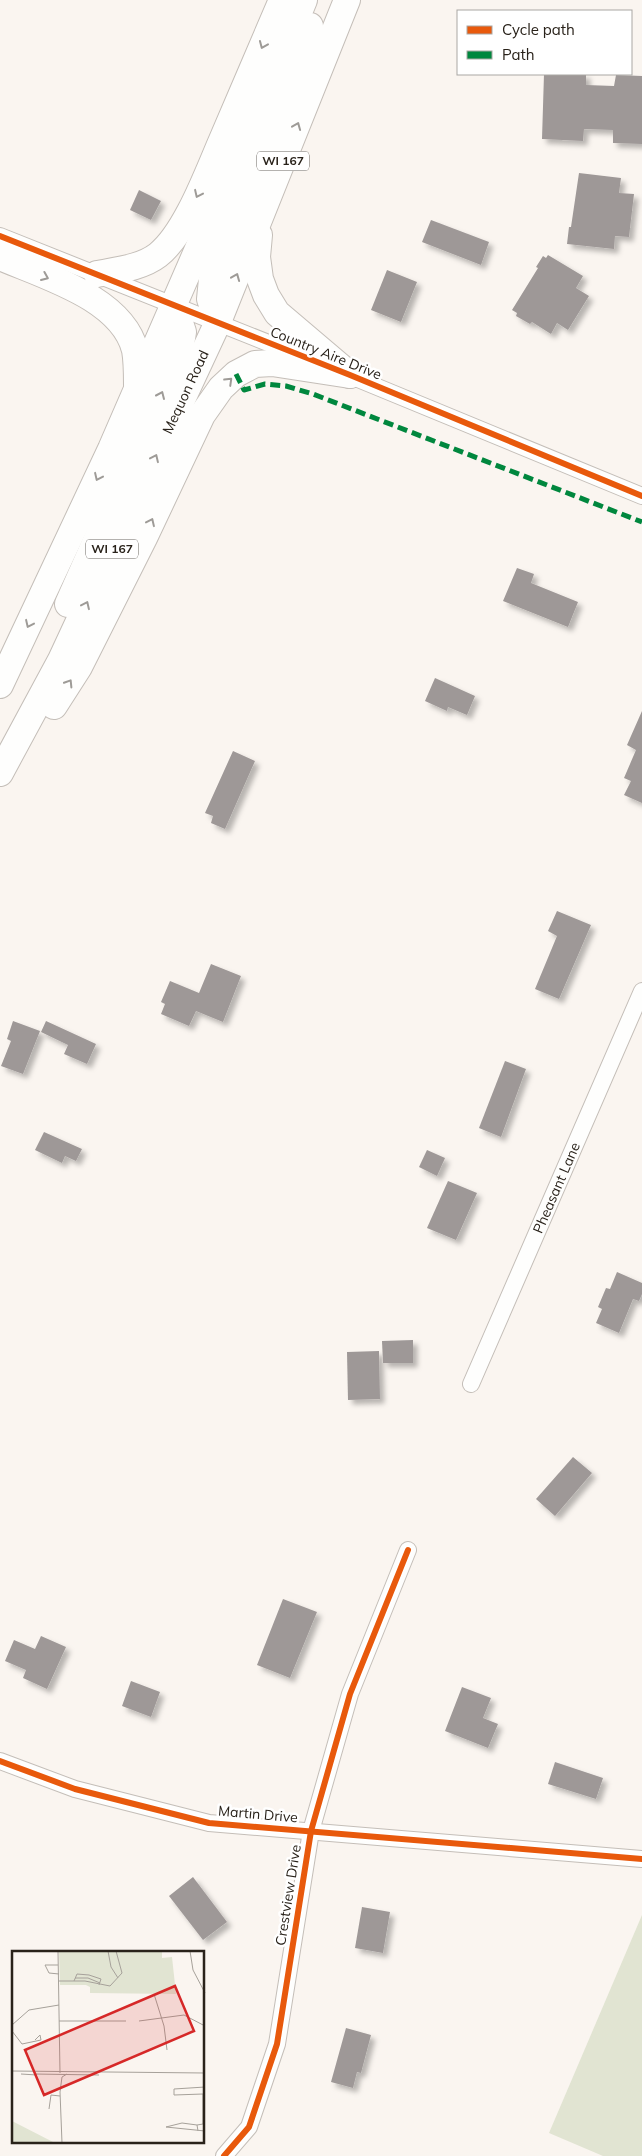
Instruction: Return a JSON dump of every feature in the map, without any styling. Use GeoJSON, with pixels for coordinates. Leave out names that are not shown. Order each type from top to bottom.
{"type":"FeatureCollection","features":[{"type":"Feature","properties":{"kind":"main road"},"geometry":{"type":"LineString","coordinates":[[97,274],[138,265],[158,254],[173,239],[208,173],[282,0]]}},
{"type":"Feature","properties":{"kind":"main road","name":"WI 167"},"geometry":{"type":"LineString","coordinates":[[0,685],[111,449],[304,0]]}},
{"type":"Feature","properties":{"kind":"main road"},"geometry":{"type":"LineString","coordinates":[[218,322],[210,299],[212,279],[290,91],[318,0]]}},
{"type":"Feature","properties":{"kind":"main road","name":"Mequon Road"},"geometry":{"type":"LineString","coordinates":[[0,773],[65,651],[218,322],[347,0]]}},
{"type":"Feature","properties":{"kind":"main road"},"geometry":{"type":"LineString","coordinates":[[260,216],[256,257],[260,279],[276,313],[350,375]]}},
{"type":"Feature","properties":{"kind":"main road"},"geometry":{"type":"LineString","coordinates":[[0,257],[98,301],[118,319],[134,349],[137,390]]}},
{"type":"Feature","properties":{"kind":"main road"},"geometry":{"type":"LineString","coordinates":[[32,716],[46,656],[97,534],[180,350],[183,332],[174,304]]}},
{"type":"Feature","properties":{"kind":"main road"},"geometry":{"type":"LineString","coordinates":[[0,778],[25,754],[79,667],[144,538],[202,415],[221,388],[236,374],[255,364],[272,363],[350,375]]}},
{"type":"Feature","properties":{"kind":"street","name":"Country Aire Drive"},"geometry":{"type":"LineString","coordinates":[[0,236],[350,375],[642,496]]}},
{"type":"Feature","properties":{"kind":"street","name":"Pheasant Lane"},"geometry":{"type":"LineString","coordinates":[[470,1384],[642,991]]}},
{"type":"Feature","properties":{"kind":"street","name":"Crestview Drive"},"geometry":{"type":"LineString","coordinates":[[224,2156],[249,2127],[276,2044],[311,1831],[350,1694],[408,1550]]}},
{"type":"Feature","properties":{"kind":"street","name":"Martin Drive"},"geometry":{"type":"LineString","coordinates":[[0,1761],[75,1789],[209,1823],[642,1859]]}},
{"type":"Feature","properties":{"kind":"green space"},"geometry":{"type":"Polygon","coordinates":[[[642,1915],[642,2156],[603,2156],[549,2133],[642,1915]]]}},
{"type":"Feature","properties":{"kind":"building"},"geometry":{"type":"Polygon","coordinates":[[[544,75],[586,75],[586,85],[614,86],[616,75],[642,76],[642,144],[613,143],[613,130],[584,129],[583,141],[542,139],[544,75]]]}},
{"type":"Feature","properties":{"kind":"building"},"geometry":{"type":"Polygon","coordinates":[[[579,173],[621,178],[619,193],[634,194],[629,237],[615,236],[614,249],[567,244],[579,173]]]}},
{"type":"Feature","properties":{"kind":"building"},"geometry":{"type":"Polygon","coordinates":[[[139,190],[161,201],[151,220],[130,210],[139,190]]]}},
{"type":"Feature","properties":{"kind":"building"},"geometry":{"type":"Polygon","coordinates":[[[431,220],[489,242],[481,265],[422,242],[431,220]]]}},
{"type":"Feature","properties":{"kind":"building"},"geometry":{"type":"Polygon","coordinates":[[[548,255],[583,276],[576,288],[589,296],[568,330],[557,323],[551,334],[532,322],[530,324],[516,316],[517,313],[512,310],[538,268],[536,267],[543,256],[546,258],[548,255]]]}},
{"type":"Feature","properties":{"kind":"building"},"geometry":{"type":"Polygon","coordinates":[[[387,270],[417,282],[401,322],[371,310],[387,270]]]}},
{"type":"Feature","properties":{"kind":"building"},"geometry":{"type":"Polygon","coordinates":[[[517,568],[534,574],[531,583],[578,602],[568,627],[503,601],[517,568]]]}},
{"type":"Feature","properties":{"kind":"building"},"geometry":{"type":"Polygon","coordinates":[[[435,678],[475,696],[467,715],[448,707],[447,711],[425,701],[435,678]]]}},
{"type":"Feature","properties":{"kind":"building"},"geometry":{"type":"Polygon","coordinates":[[[642,711],[642,803],[624,795],[631,781],[624,778],[636,750],[627,745],[642,711]]]}},
{"type":"Feature","properties":{"kind":"building"},"geometry":{"type":"Polygon","coordinates":[[[233,751],[255,761],[225,829],[211,823],[213,816],[205,813],[233,751]]]}},
{"type":"Feature","properties":{"kind":"building"},"geometry":{"type":"Polygon","coordinates":[[[557,911],[591,925],[559,999],[535,989],[557,936],[548,931],[557,911]]]}},
{"type":"Feature","properties":{"kind":"building"},"geometry":{"type":"Polygon","coordinates":[[[211,964],[241,976],[223,1022],[196,1011],[189,1026],[161,1014],[165,1004],[161,1002],[170,981],[199,993],[211,964]]]}},
{"type":"Feature","properties":{"kind":"building"},"geometry":{"type":"Polygon","coordinates":[[[13,1021],[40,1031],[23,1074],[1,1066],[11,1041],[7,1039],[13,1021]]]}},
{"type":"Feature","properties":{"kind":"building"},"geometry":{"type":"Polygon","coordinates":[[[46,1021],[96,1044],[87,1064],[64,1054],[68,1045],[41,1032],[46,1021]]]}},
{"type":"Feature","properties":{"kind":"building"},"geometry":{"type":"Polygon","coordinates":[[[505,1061],[526,1069],[501,1137],[479,1128],[505,1061]]]}},
{"type":"Feature","properties":{"kind":"building"},"geometry":{"type":"Polygon","coordinates":[[[44,1132],[82,1149],[76,1161],[65,1156],[62,1163],[35,1150],[44,1132]]]}},
{"type":"Feature","properties":{"kind":"building"},"geometry":{"type":"Polygon","coordinates":[[[427,1150],[445,1158],[437,1176],[419,1167],[427,1150]]]}},
{"type":"Feature","properties":{"kind":"building"},"geometry":{"type":"Polygon","coordinates":[[[448,1181],[477,1193],[456,1240],[427,1228],[448,1181]]]}},
{"type":"Feature","properties":{"kind":"building"},"geometry":{"type":"Polygon","coordinates":[[[617,1272],[642,1283],[642,1294],[639,1301],[633,1299],[619,1333],[596,1323],[602,1309],[598,1307],[606,1288],[610,1289],[617,1272]]]}},
{"type":"Feature","properties":{"kind":"building"},"geometry":{"type":"Polygon","coordinates":[[[413,1340],[413,1363],[383,1363],[382,1341],[413,1340]]]}},
{"type":"Feature","properties":{"kind":"building"},"geometry":{"type":"Polygon","coordinates":[[[379,1351],[380,1399],[348,1400],[347,1352],[379,1351]]]}},
{"type":"Feature","properties":{"kind":"building"},"geometry":{"type":"Polygon","coordinates":[[[573,1457],[592,1473],[555,1516],[536,1499],[573,1457]]]}},
{"type":"Feature","properties":{"kind":"building"},"geometry":{"type":"Polygon","coordinates":[[[283,1599],[317,1612],[290,1678],[257,1665],[283,1599]]]}},
{"type":"Feature","properties":{"kind":"building"},"geometry":{"type":"Polygon","coordinates":[[[41,1636],[66,1647],[47,1689],[23,1678],[26,1670],[5,1661],[14,1640],[35,1649],[41,1636]]]}},
{"type":"Feature","properties":{"kind":"building"},"geometry":{"type":"Polygon","coordinates":[[[131,1681],[160,1692],[151,1717],[122,1706],[131,1681]]]}},
{"type":"Feature","properties":{"kind":"building"},"geometry":{"type":"Polygon","coordinates":[[[462,1687],[491,1698],[483,1718],[498,1724],[488,1748],[445,1731],[462,1687]]]}},
{"type":"Feature","properties":{"kind":"building"},"geometry":{"type":"Polygon","coordinates":[[[555,1762],[603,1778],[596,1799],[548,1784],[555,1762]]]}},
{"type":"Feature","properties":{"kind":"building"},"geometry":{"type":"Polygon","coordinates":[[[193,1877],[227,1922],[203,1940],[169,1896],[193,1877]]]}},
{"type":"Feature","properties":{"kind":"building"},"geometry":{"type":"Polygon","coordinates":[[[362,1907],[390,1912],[383,1953],[355,1948],[362,1907]]]}},
{"type":"Feature","properties":{"kind":"building"},"geometry":{"type":"Polygon","coordinates":[[[346,2028],[371,2035],[361,2073],[357,2072],[353,2088],[331,2082],[346,2028]]]}},
{"type":"Feature","properties":{"kind":"marked path"},"geometry":{"type":"LineString","coordinates":[[236,374],[244,390],[265,384],[286,386],[313,394],[642,522]]}},
{"type":"Feature","properties":{"kind":"cycle path"},"geometry":{"type":"LineString","coordinates":[[0,236],[350,375],[642,496]]}},
{"type":"Feature","properties":{"kind":"cycle path"},"geometry":{"type":"LineString","coordinates":[[224,2156],[249,2127],[277,2044],[311,1831],[350,1694],[408,1550]]}},
{"type":"Feature","properties":{"kind":"cycle path"},"geometry":{"type":"LineString","coordinates":[[0,1761],[75,1789],[209,1823],[642,1859]]}}]}
